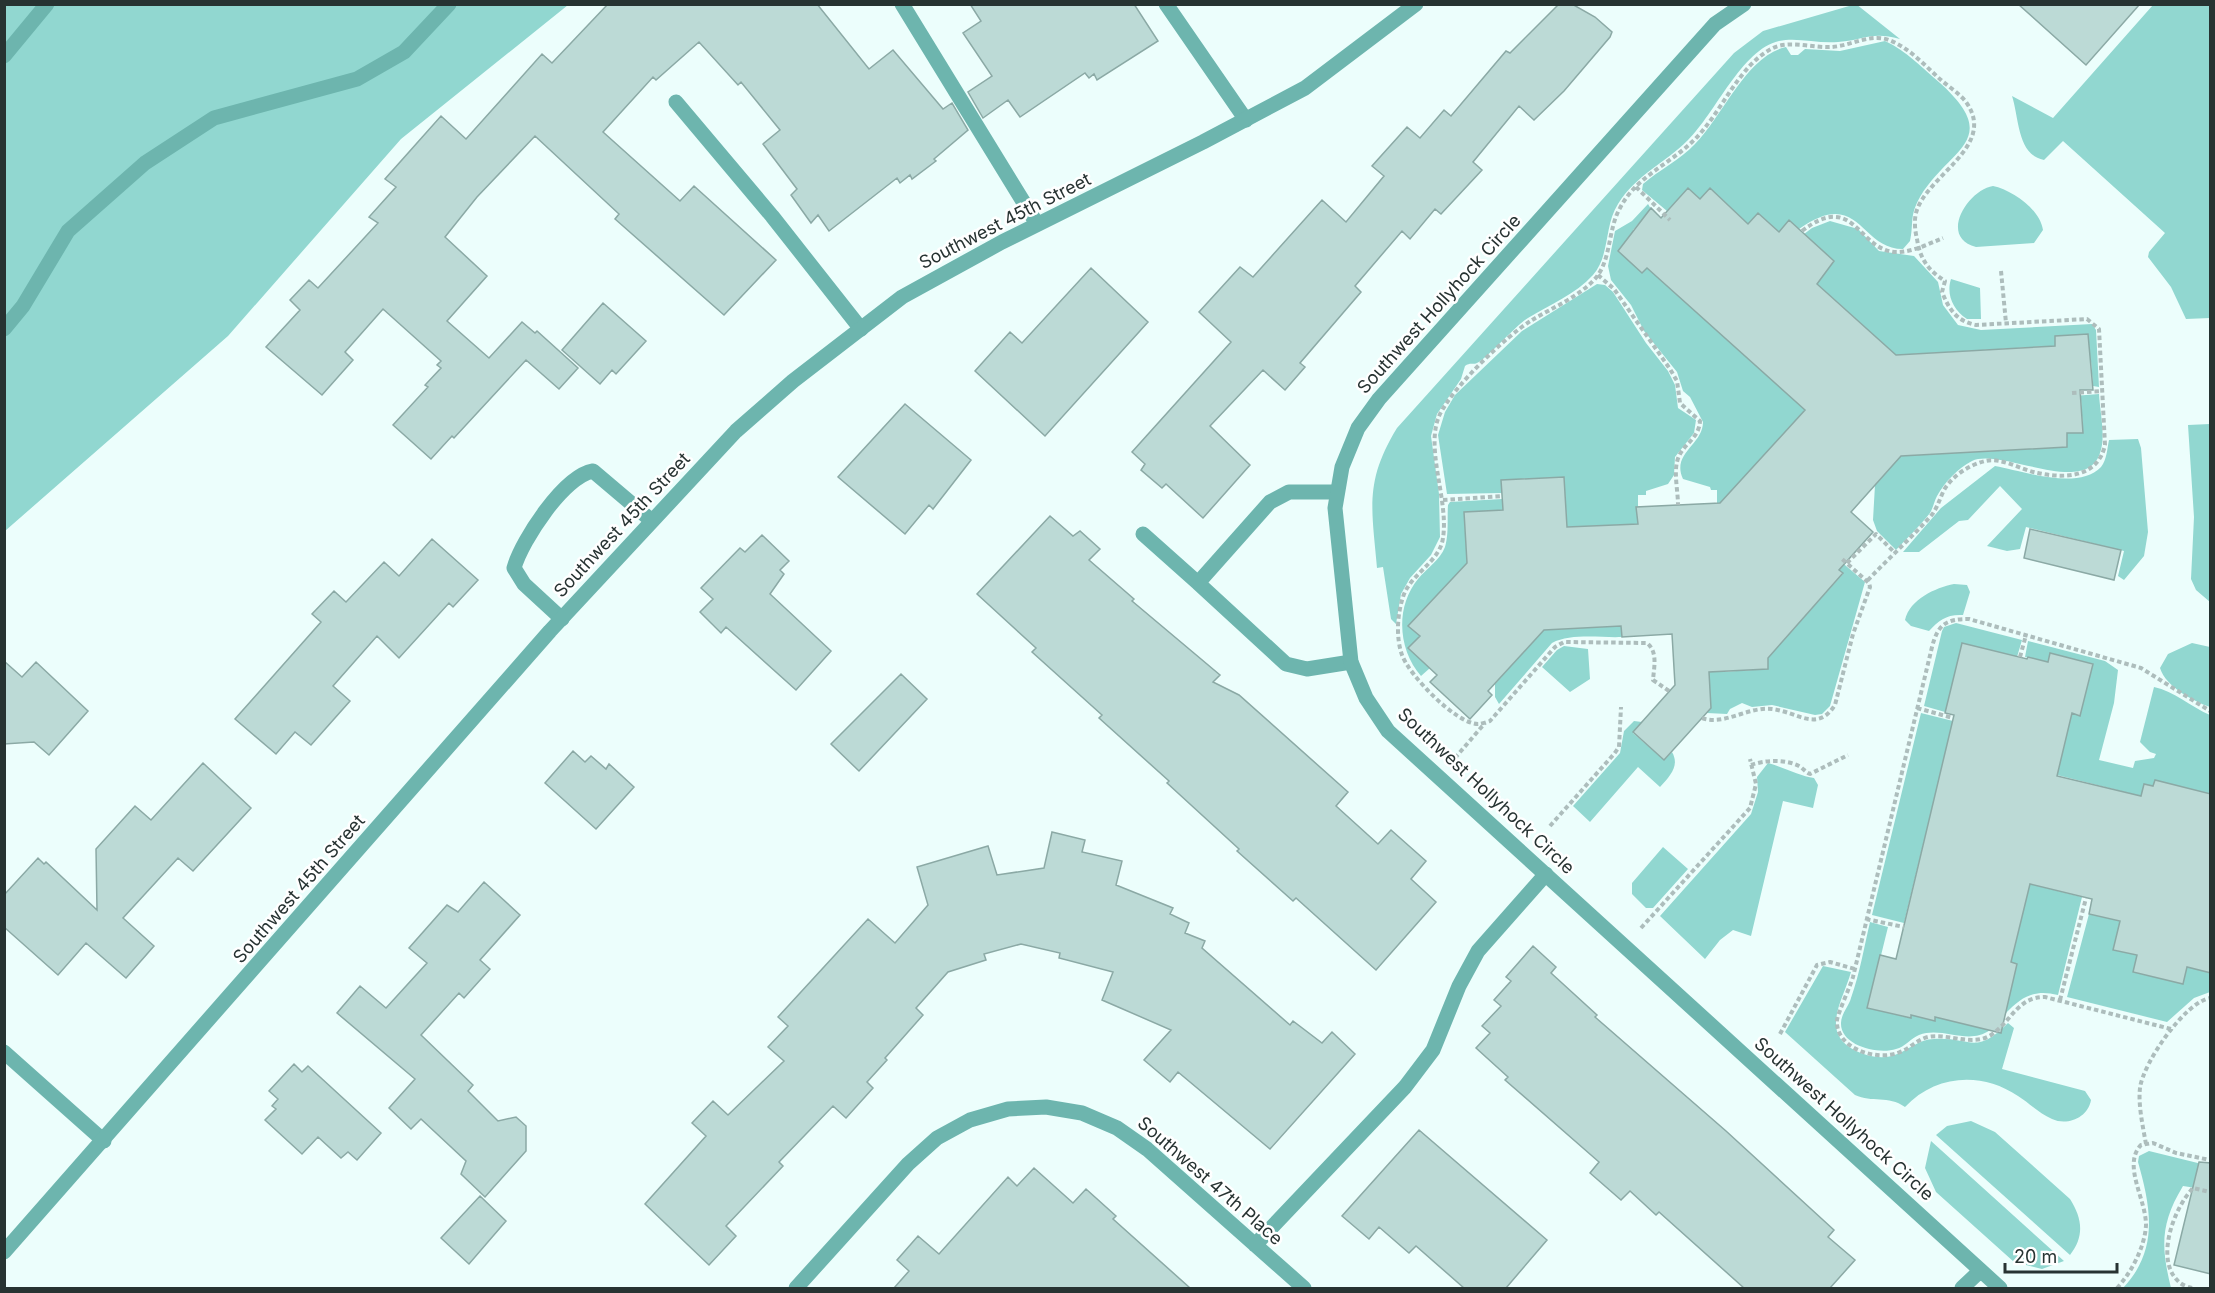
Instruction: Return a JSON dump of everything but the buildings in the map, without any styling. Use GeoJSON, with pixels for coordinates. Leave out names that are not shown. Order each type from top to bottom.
{"type":"FeatureCollection","features":[{"type":"Feature","properties":{"kind":"street"},"geometry":{"type":"LineString","coordinates":[[4,56],[47,4]]}},
{"type":"Feature","properties":{"kind":"street"},"geometry":{"type":"LineString","coordinates":[[4,329],[23,306],[68,231],[145,163],[214,118],[357,79],[404,52],[449,4]]}},
{"type":"Feature","properties":{"kind":"street"},"geometry":{"type":"LineString","coordinates":[[902,4],[1037,224]]}},
{"type":"Feature","properties":{"kind":"street"},"geometry":{"type":"LineString","coordinates":[[1166,4],[1246,120]]}},
{"type":"Feature","properties":{"kind":"street","name":"Southwest 45th Street"},"geometry":{"type":"LineString","coordinates":[[4,1252],[562,619],[736,431],[793,381],[902,297],[1037,224],[1246,120],[1305,88],[1416,4]]}},
{"type":"Feature","properties":{"kind":"street","name":"Southwest Hollyhock Circle"},"geometry":{"type":"LineString","coordinates":[[1744,4],[1715,24],[1379,399],[1358,429],[1342,467],[1336,492],[1344,611],[1351,662],[1366,698],[1388,731],[2000,1288]]}},
{"type":"Feature","properties":{"kind":"street"},"geometry":{"type":"LineString","coordinates":[[675,102],[772,216],[861,329]]}},
{"type":"Feature","properties":{"kind":"street"},"geometry":{"type":"LineString","coordinates":[[562,619],[524,584],[514,568],[519,550],[562,491],[582,473],[593,471],[652,521]]}},
{"type":"Feature","properties":{"kind":"street"},"geometry":{"type":"LineString","coordinates":[[1198,583],[1270,502],[1289,492],[1336,492]]}},
{"type":"Feature","properties":{"kind":"street"},"geometry":{"type":"LineString","coordinates":[[1143,534],[1286,663],[1307,669],[1351,662]]}},
{"type":"Feature","properties":{"kind":"street"},"geometry":{"type":"LineString","coordinates":[[1255,1245],[1405,1088],[1433,1050],[1460,986],[1478,951],[1546,874]]}},
{"type":"Feature","properties":{"kind":"street"},"geometry":{"type":"LineString","coordinates":[[4,1052],[104,1141]]}},
{"type":"Feature","properties":{"kind":"street","name":"Southwest 47th Place"},"geometry":{"type":"LineString","coordinates":[[796,1288],[908,1164],[937,1138],[970,1120],[1008,1109],[1046,1107],[1082,1113],[1118,1128],[1147,1149],[1304,1288]]}},
{"type":"Feature","properties":{"kind":"street"},"geometry":{"type":"LineString","coordinates":[[1962,1288],[1980,1271]]}},
{"type":"Feature","properties":{"kind":"path"},"geometry":{"type":"LineString","coordinates":[[1670,691],[1653,680],[1655,657],[1652,647],[1647,643],[1564,642],[1555,646],[1490,721],[1480,725],[1468,722],[1446,709],[1406,665],[1400,651],[1398,630],[1402,598],[1409,583],[1440,548],[1443,538],[1443,500],[1435,431],[1448,400],[1458,386],[1519,329],[1578,292],[1598,274],[1607,256],[1613,224],[1619,209],[1636,187],[1692,143],[1724,104],[1754,60],[1782,44],[1830,47],[1880,38],[1905,48],[1965,101],[1974,125],[1973,136],[1966,148],[1923,198],[1916,214],[1918,248],[1922,260],[1945,281],[1942,292],[1956,317],[1966,323],[1976,325],[2087,319],[2099,329],[2105,445],[2102,457],[2095,467],[2068,476],[2038,473],[1987,460],[1972,466],[1955,477],[1944,489],[1931,517],[1867,581]]}},
{"type":"Feature","properties":{"kind":"path"},"geometry":{"type":"LineString","coordinates":[[1636,187],[1670,220]]}},
{"type":"Feature","properties":{"kind":"path"},"geometry":{"type":"LineString","coordinates":[[1802,231],[1814,222],[1827,218],[1840,218],[1852,222],[1881,248],[1892,252],[1918,248],[1943,238]]}},
{"type":"Feature","properties":{"kind":"path"},"geometry":{"type":"LineString","coordinates":[[2001,271],[2006,323]]}},
{"type":"Feature","properties":{"kind":"path"},"geometry":{"type":"LineString","coordinates":[[1598,274],[1614,289],[1670,369],[1677,381],[1684,408],[1700,421],[1696,438],[1681,452],[1676,463],[1678,505]]}},
{"type":"Feature","properties":{"kind":"path"},"geometry":{"type":"LineString","coordinates":[[2073,393],[2102,391]]}},
{"type":"Feature","properties":{"kind":"path"},"geometry":{"type":"LineString","coordinates":[[1443,500],[1502,496]]}},
{"type":"Feature","properties":{"kind":"path"},"geometry":{"type":"LineString","coordinates":[[1847,563],[1876,534],[1895,553]]}},
{"type":"Feature","properties":{"kind":"path"},"geometry":{"type":"LineString","coordinates":[[1702,718],[1722,718],[1757,709],[1772,709],[1814,721],[1824,718],[1835,705],[1852,634],[1869,587],[1867,581],[1841,558]]}},
{"type":"Feature","properties":{"kind":"path"},"geometry":{"type":"LineString","coordinates":[[2171,1029],[2060,1000],[2034,997],[2023,1002],[1992,1034],[1984,1038],[1973,1041],[1930,1037],[1917,1040],[1901,1052],[1887,1056],[1872,1054],[1853,1047],[1844,1040],[1837,1027],[1837,1016],[1846,1002],[1855,969],[1937,629],[1944,622],[1951,619],[1969,619],[2141,668],[2211,711]]}},
{"type":"Feature","properties":{"kind":"path"},"geometry":{"type":"LineString","coordinates":[[2020,657],[2026,635]]}},
{"type":"Feature","properties":{"kind":"path"},"geometry":{"type":"LineString","coordinates":[[1550,826],[1614,754],[1620,741],[1621,707]]}},
{"type":"Feature","properties":{"kind":"path"},"geometry":{"type":"LineString","coordinates":[[1917,708],[1953,718]]}},
{"type":"Feature","properties":{"kind":"path"},"geometry":{"type":"LineString","coordinates":[[1472,740],[1485,723]]}},
{"type":"Feature","properties":{"kind":"path"},"geometry":{"type":"LineString","coordinates":[[1624,947],[1750,808],[1756,784],[1751,762],[1765,760],[1799,766],[1810,774],[1848,755]]}},
{"type":"Feature","properties":{"kind":"path"},"geometry":{"type":"LineString","coordinates":[[2060,1000],[2086,898]]}},
{"type":"Feature","properties":{"kind":"path"},"geometry":{"type":"LineString","coordinates":[[1866,919],[1904,927]]}},
{"type":"Feature","properties":{"kind":"path"},"geometry":{"type":"LineString","coordinates":[[1780,1034],[1817,965],[1830,962],[1855,969]]}},
{"type":"Feature","properties":{"kind":"path"},"geometry":{"type":"LineString","coordinates":[[2146,1144],[2140,1087],[2155,1053],[2171,1029],[2192,1008],[2211,998]]}},
{"type":"Feature","properties":{"kind":"path"},"geometry":{"type":"LineString","coordinates":[[2116,1288],[2134,1263],[2144,1235],[2144,1208],[2132,1163],[2133,1153],[2141,1144],[2153,1143],[2176,1153],[2211,1160]]}},
{"type":"Feature","properties":{"kind":"path"},"geometry":{"type":"LineString","coordinates":[[2192,1288],[2179,1282],[2171,1269],[2168,1254],[2173,1224],[2180,1204],[2193,1188],[2211,1192]]}},
{"type":"Feature","properties":{"kind":"shaded area"},"geometry":{"type":"Polygon","coordinates":[[[1856,4],[1900,39],[1875,36],[1831,42],[1786,40],[1766,46],[1741,69],[1688,140],[1642,177],[1625,194],[1614,213],[1602,259],[1593,275],[1570,294],[1522,322],[1482,360],[1465,366],[1461,379],[1437,414],[1431,436],[1439,494],[1440,537],[1431,555],[1410,578],[1401,594],[1396,624],[1391,619],[1383,567],[1377,568],[1372,512],[1379,464],[1397,428],[1734,53],[1763,31],[1856,4]]]}},
{"type":"Feature","properties":{"kind":"shaded area"},"geometry":{"type":"Polygon","coordinates":[[[5,5],[568,5],[401,139],[228,336],[5,531],[5,5]]]}},
{"type":"Feature","properties":{"kind":"shaded area"},"geometry":{"type":"Polygon","coordinates":[[[2153,5],[2210,5],[2210,318],[2186,319],[2171,287],[2148,257],[2149,252],[2165,233],[2063,141],[2044,160],[2035,157],[2029,151],[2021,134],[2012,96],[2053,118],[2153,5]]]}},
{"type":"Feature","properties":{"kind":"shaded area"},"geometry":{"type":"Polygon","coordinates":[[[1885,41],[1914,60],[1940,83],[1959,103],[1968,118],[1969,132],[1965,143],[1920,197],[1913,215],[1910,241],[1903,249],[1888,246],[1877,240],[1847,216],[1835,214],[1819,218],[1799,229],[1789,221],[1779,232],[1758,213],[1748,224],[1710,189],[1700,199],[1688,188],[1667,211],[1642,190],[1643,184],[1695,144],[1747,74],[1772,53],[1786,47],[1791,55],[1798,55],[1805,49],[1840,51],[1885,41]]]}},
{"type":"Feature","properties":{"kind":"shaded area"},"geometry":{"type":"Polygon","coordinates":[[[1993,186],[2016,196],[2037,215],[2043,230],[2034,243],[1976,247],[1965,242],[1959,234],[1958,224],[1967,204],[1984,189],[1993,186]]]}},
{"type":"Feature","properties":{"kind":"shaded area"},"geometry":{"type":"Polygon","coordinates":[[[1648,204],[1651,209],[1633,230],[1652,263],[1805,410],[1721,503],[1717,503],[1717,490],[1711,490],[1710,487],[1683,479],[1680,470],[1681,462],[1702,430],[1703,422],[1690,397],[1683,391],[1677,372],[1644,331],[1631,305],[1611,280],[1608,266],[1615,231],[1632,221],[1648,204]]]}},
{"type":"Feature","properties":{"kind":"shaded area"},"geometry":{"type":"Polygon","coordinates":[[[1830,221],[1858,229],[1879,251],[1914,256],[1938,282],[1943,305],[1958,325],[1981,330],[2092,324],[2096,330],[2099,387],[2093,386],[2091,361],[2056,354],[2051,346],[1896,355],[1817,284],[1834,261],[1804,234],[1830,221]]]}},
{"type":"Feature","properties":{"kind":"shaded area"},"geometry":{"type":"Polygon","coordinates":[[[1951,279],[1980,288],[1981,319],[1967,319],[1954,306],[1949,290],[1951,279]]]}},
{"type":"Feature","properties":{"kind":"shaded area"},"geometry":{"type":"Polygon","coordinates":[[[1597,284],[1605,285],[1613,292],[1646,343],[1668,371],[1675,385],[1678,408],[1696,420],[1694,433],[1675,457],[1674,475],[1668,484],[1646,491],[1646,495],[1638,495],[1638,524],[1567,527],[1564,477],[1501,480],[1502,493],[1447,494],[1438,435],[1445,412],[1455,395],[1522,331],[1597,284]]]}},
{"type":"Feature","properties":{"kind":"shaded area"},"geometry":{"type":"Polygon","coordinates":[[[2099,394],[2103,439],[2100,453],[2092,466],[2078,471],[2061,472],[2002,460],[1985,458],[1972,461],[1948,481],[1937,496],[1930,513],[1896,550],[1877,531],[1873,520],[1875,485],[1901,456],[2067,447],[2067,433],[2083,432],[2081,399],[2073,396],[2099,394]]]}},
{"type":"Feature","properties":{"kind":"shaded area"},"geometry":{"type":"Polygon","coordinates":[[[2210,424],[2210,602],[2196,590],[2191,579],[2194,517],[2188,425],[2210,424]]]}},
{"type":"Feature","properties":{"kind":"shaded area"},"geometry":{"type":"Polygon","coordinates":[[[2138,439],[2141,448],[2148,532],[2144,556],[2124,580],[2118,576],[2124,551],[2026,527],[2020,549],[2007,551],[1987,546],[2022,509],[2000,486],[1968,520],[1959,521],[1919,552],[1903,552],[1941,508],[1995,466],[2035,475],[2065,479],[2079,478],[2101,467],[2106,457],[2109,440],[2138,439]]]}},
{"type":"Feature","properties":{"kind":"shaded area"},"geometry":{"type":"Polygon","coordinates":[[[1502,499],[1503,510],[1464,512],[1467,563],[1409,626],[1420,636],[1409,648],[1430,668],[1421,676],[1413,666],[1404,641],[1403,615],[1411,590],[1445,547],[1448,505],[1450,502],[1502,499]]]}},
{"type":"Feature","properties":{"kind":"shaded area"},"geometry":{"type":"Polygon","coordinates":[[[1839,560],[1865,582],[1830,706],[1822,714],[1815,715],[1772,705],[1752,707],[1742,703],[1730,709],[1727,714],[1707,713],[1707,647],[1719,646],[1721,672],[1768,669],[1767,654],[1771,654],[1843,574],[1834,566],[1839,560]]]}},
{"type":"Feature","properties":{"kind":"shaded area"},"geometry":{"type":"Polygon","coordinates":[[[1954,584],[1967,585],[1970,592],[1963,615],[1944,618],[1929,631],[1911,626],[1905,620],[1918,600],[1939,588],[1954,584]]]}},
{"type":"Feature","properties":{"kind":"shaded area"},"geometry":{"type":"Polygon","coordinates":[[[1956,623],[2022,640],[2017,657],[1945,712],[1924,706],[1942,631],[1944,627],[1956,623]]]}},
{"type":"Feature","properties":{"kind":"shaded area"},"geometry":{"type":"Polygon","coordinates":[[[1621,626],[1622,637],[1577,637],[1552,643],[1499,704],[1495,697],[1495,684],[1544,630],[1621,626]]]}},
{"type":"Feature","properties":{"kind":"shaded area"},"geometry":{"type":"Polygon","coordinates":[[[2028,641],[2105,661],[2118,670],[2114,703],[2099,760],[2133,768],[2135,761],[2154,758],[2156,754],[2150,752],[2140,742],[2154,687],[2169,692],[2210,715],[2210,794],[2155,780],[2153,786],[2144,784],[2141,796],[2057,775],[2072,713],[2080,715],[2093,664],[2050,653],[2048,662],[2025,657],[2028,641]]]}},
{"type":"Feature","properties":{"kind":"shaded area"},"geometry":{"type":"Polygon","coordinates":[[[2192,643],[2210,647],[2210,707],[2188,697],[2174,687],[2160,668],[2168,654],[2192,643]]]}},
{"type":"Feature","properties":{"kind":"shaded area"},"geometry":{"type":"Polygon","coordinates":[[[1564,646],[1588,649],[1590,679],[1570,692],[1542,667],[1557,650],[1564,646]]]}},
{"type":"Feature","properties":{"kind":"shaded area"},"geometry":{"type":"Polygon","coordinates":[[[1921,713],[1953,721],[1904,923],[1872,915],[1921,713]]]}},
{"type":"Feature","properties":{"kind":"shaded area"},"geometry":{"type":"Polygon","coordinates":[[[1634,721],[1642,722],[1633,733],[1664,760],[1672,752],[1675,762],[1673,771],[1660,787],[1638,767],[1590,822],[1573,806],[1620,753],[1624,731],[1634,721]]]}},
{"type":"Feature","properties":{"kind":"shaded area"},"geometry":{"type":"Polygon","coordinates":[[[1768,763],[1814,778],[1818,785],[1813,808],[1783,801],[1751,936],[1733,930],[1720,940],[1705,959],[1660,916],[1751,814],[1758,792],[1757,777],[1768,763]]]}},
{"type":"Feature","properties":{"kind":"shaded area"},"geometry":{"type":"Polygon","coordinates":[[[1663,847],[1688,869],[1653,908],[1646,908],[1632,894],[1632,883],[1663,847]]]}},
{"type":"Feature","properties":{"kind":"shaded area"},"geometry":{"type":"Polygon","coordinates":[[[2030,884],[2082,897],[2058,995],[2042,993],[2023,998],[2005,1014],[2017,964],[2011,962],[2030,884]]]}},
{"type":"Feature","properties":{"kind":"shaded area"},"geometry":{"type":"Polygon","coordinates":[[[2089,914],[2120,921],[2113,950],[2137,955],[2133,972],[2183,984],[2187,967],[2210,973],[2210,992],[2194,998],[2167,1022],[2067,997],[2089,914]]]}},
{"type":"Feature","properties":{"kind":"shaded area"},"geometry":{"type":"Polygon","coordinates":[[[1870,922],[1888,927],[1868,1008],[1910,1018],[1911,1015],[1934,1021],[1935,1017],[1990,1030],[1973,1036],[1928,1033],[1916,1036],[1899,1048],[1889,1051],[1862,1047],[1847,1038],[1842,1031],[1841,1020],[1854,989],[1870,922]]]}},
{"type":"Feature","properties":{"kind":"shaded area"},"geometry":{"type":"Polygon","coordinates":[[[1823,966],[1851,972],[1839,1005],[1836,1026],[1838,1035],[1845,1044],[1856,1051],[1887,1057],[1928,1040],[1980,1042],[1997,1033],[2008,1023],[2014,1028],[2002,1069],[2085,1091],[2091,1100],[2086,1112],[2070,1121],[2058,1121],[2043,1114],[2004,1088],[1974,1080],[1959,1080],[1930,1088],[1905,1107],[1892,1101],[1868,1099],[1855,1095],[1785,1032],[1823,966]]]}},
{"type":"Feature","properties":{"kind":"shaded area"},"geometry":{"type":"Polygon","coordinates":[[[1971,1121],[1995,1132],[2070,1199],[2079,1220],[2080,1234],[2070,1255],[1936,1135],[1947,1126],[1971,1121]]]}},
{"type":"Feature","properties":{"kind":"shaded area"},"geometry":{"type":"Polygon","coordinates":[[[1931,1141],[2064,1261],[2042,1269],[2014,1262],[1936,1192],[1925,1168],[1931,1141]]]}},
{"type":"Feature","properties":{"kind":"shaded area"},"geometry":{"type":"Polygon","coordinates":[[[2149,1151],[2210,1166],[2209,1190],[2183,1186],[2170,1212],[2166,1224],[2164,1248],[2171,1288],[2123,1288],[2135,1274],[2147,1244],[2148,1212],[2138,1162],[2139,1156],[2149,1151]]]}}]}
